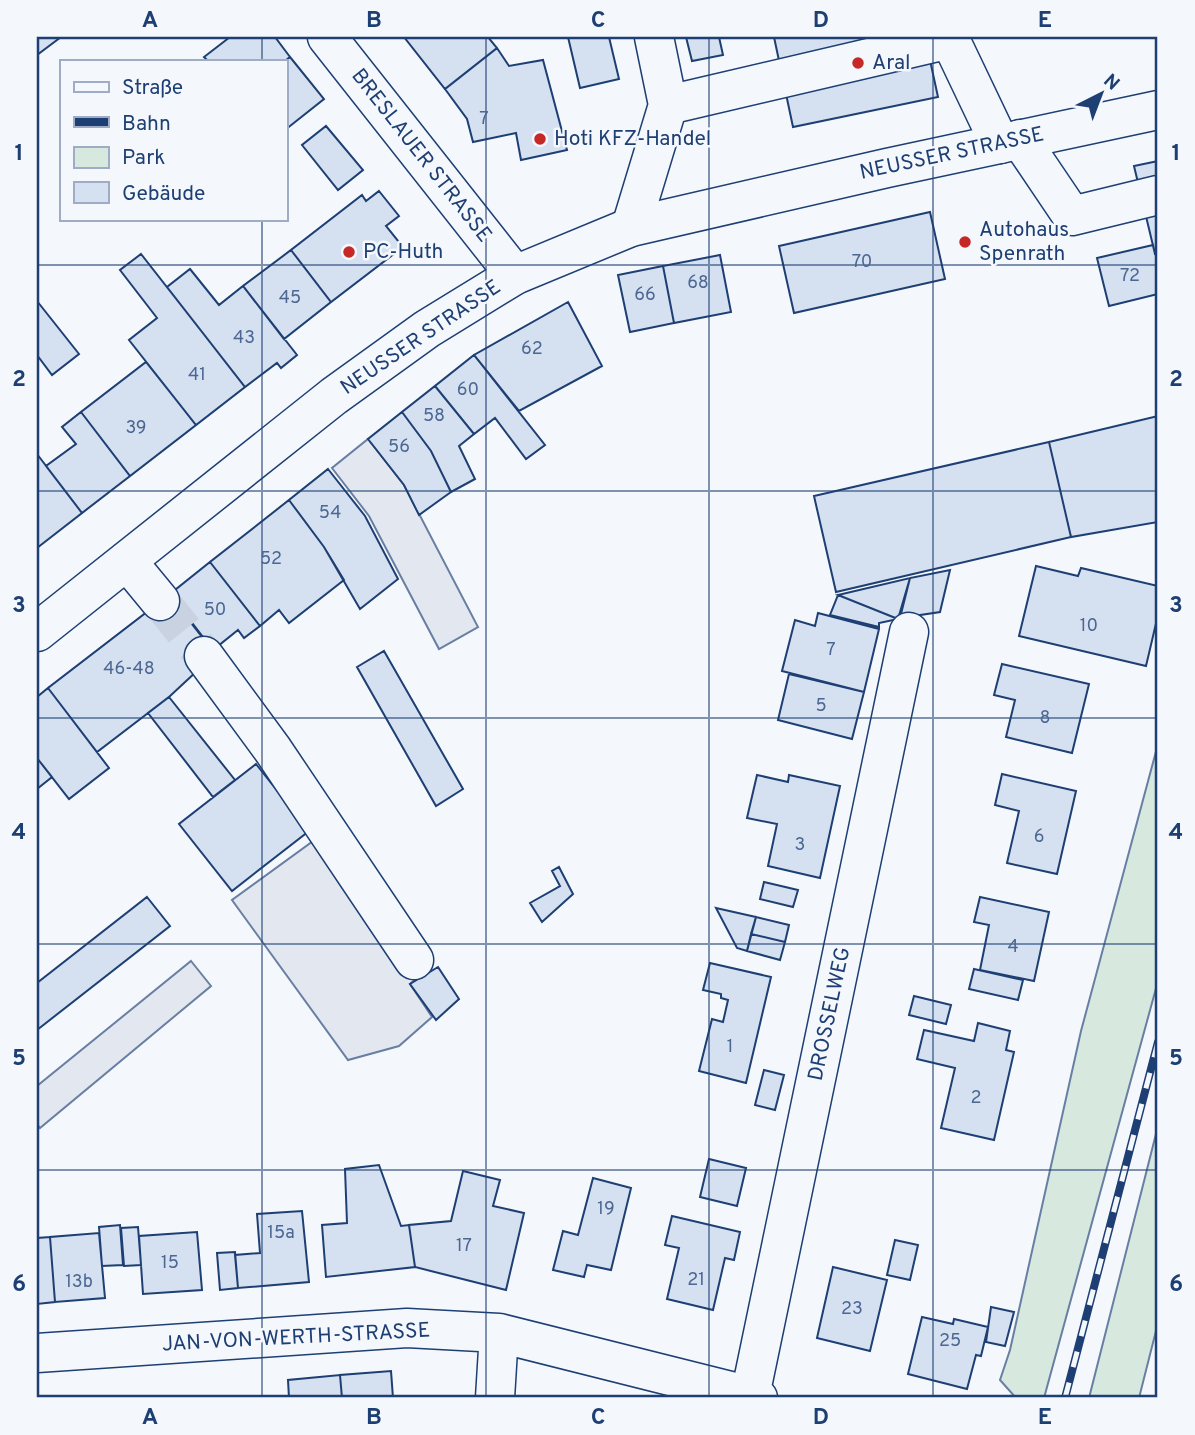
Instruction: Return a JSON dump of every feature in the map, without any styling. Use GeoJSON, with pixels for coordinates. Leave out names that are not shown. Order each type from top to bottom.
{"type":"FeatureCollection","features":[{"type":"Feature","properties":{"kind":"street","name":"BRESLAUER STRASSE"},"geometry":{"type":"LineString","coordinates":[[327,37],[515,275]]}},
{"type":"Feature","properties":{"kind":"street"},"geometry":{"type":"LineString","coordinates":[[631,227],[668,104],[654,37]]}},
{"type":"Feature","properties":{"kind":"street"},"geometry":{"type":"LineString","coordinates":[[668,104],[950,38],[1010,142],[1072,216],[1158,195]]}},
{"type":"Feature","properties":{"kind":"street","name":"NEUSSER STRASSE"},"geometry":{"type":"LineString","coordinates":[[37,632],[334,396],[427,329],[515,275],[631,227],[1158,110]]}},
{"type":"Feature","properties":{"kind":"street"},"geometry":{"type":"LineString","coordinates":[[127,561],[160,601]]}},
{"type":"Feature","properties":{"kind":"street","name":"DROSSELWEG"},"geometry":{"type":"LineString","coordinates":[[754,1397],[909,632]]}},
{"type":"Feature","properties":{"kind":"street"},"geometry":{"type":"LineString","coordinates":[[204,656],[272,750],[414,960]]}},
{"type":"Feature","properties":{"kind":"street","name":"JAN-VON-WERTH-STRASSE"},"geometry":{"type":"LineString","coordinates":[[37,1353],[407,1328],[499,1333],[754,1397]]}},
{"type":"Feature","properties":{"kind":"street"},"geometry":{"type":"LineString","coordinates":[[495,1398],[499,1333]]}},
{"type":"Feature","properties":{"kind":"green space"},"geometry":{"type":"Polygon","coordinates":[[[1158,744],[1158,981],[1044,1398],[1016,1398],[1000,1380],[1010,1350],[1081,1031],[1158,744]]]}},
{"type":"Feature","properties":{"kind":"green space"},"geometry":{"type":"Polygon","coordinates":[[[1158,1126],[1158,1323],[1139,1398],[1089,1398],[1158,1126]]]}},
{"type":"Feature","properties":{"kind":"shaded area"},"geometry":{"type":"Polygon","coordinates":[[[368,439],[404,485],[478,627],[439,649],[369,516],[332,468],[368,439]]]}},
{"type":"Feature","properties":{"kind":"shaded area"},"geometry":{"type":"Polygon","coordinates":[[[316,839],[417,978],[410,984],[432,1017],[399,1046],[348,1060],[232,900],[316,839]]]}},
{"type":"Feature","properties":{"kind":"shaded area"},"geometry":{"type":"Polygon","coordinates":[[[191,961],[211,986],[40,1128],[37,1124],[37,1086],[191,961]]]}},
{"type":"Feature","properties":{"kind":"building"},"geometry":{"type":"Polygon","coordinates":[[[37,37],[61,37],[37,55],[37,37]]]}},
{"type":"Feature","properties":{"kind":"building"},"geometry":{"type":"Polygon","coordinates":[[[230,37],[275,37],[290,57],[286,60],[207,60],[204,57],[230,37]]]}},
{"type":"Feature","properties":{"kind":"building"},"geometry":{"type":"Polygon","coordinates":[[[404,37],[488,37],[497,48],[445,89],[404,37]]]}},
{"type":"Feature","properties":{"kind":"building"},"geometry":{"type":"Polygon","coordinates":[[[568,37],[609,37],[619,79],[580,88],[568,37]]]}},
{"type":"Feature","properties":{"kind":"building"},"geometry":{"type":"Polygon","coordinates":[[[686,37],[719,37],[723,55],[692,61],[686,37]]]}},
{"type":"Feature","properties":{"kind":"building"},"geometry":{"type":"Polygon","coordinates":[[[774,37],[925,37],[938,97],[793,127],[774,37]]]}},
{"type":"Feature","properties":{"kind":"building"},"geometry":{"type":"Polygon","coordinates":[[[497,48],[509,66],[543,60],[567,150],[521,160],[516,133],[473,142],[467,119],[445,89],[497,48]]]}},
{"type":"Feature","properties":{"kind":"building"},"geometry":{"type":"Polygon","coordinates":[[[290,57],[324,99],[287,128],[287,60],[290,57]]]}},
{"type":"Feature","properties":{"kind":"building"},"geometry":{"type":"Polygon","coordinates":[[[326,126],[363,170],[338,190],[302,145],[326,126]]]}},
{"type":"Feature","properties":{"kind":"building"},"geometry":{"type":"Polygon","coordinates":[[[1158,161],[1158,253],[1155,254],[1134,166],[1158,161]]]}},
{"type":"Feature","properties":{"kind":"building"},"geometry":{"type":"Polygon","coordinates":[[[379,191],[399,216],[386,226],[403,247],[331,302],[291,250],[362,195],[366,201],[379,191]]]}},
{"type":"Feature","properties":{"kind":"building"},"geometry":{"type":"Polygon","coordinates":[[[930,212],[945,279],[794,313],[779,246],[930,212]]]}},
{"type":"Feature","properties":{"kind":"building"},"geometry":{"type":"Polygon","coordinates":[[[1153,245],[1155,254],[1158,253],[1158,294],[1109,306],[1097,258],[1153,245]]]}},
{"type":"Feature","properties":{"kind":"building"},"geometry":{"type":"Polygon","coordinates":[[[291,250],[331,302],[284,339],[243,286],[291,250]]]}},
{"type":"Feature","properties":{"kind":"building"},"geometry":{"type":"Polygon","coordinates":[[[141,254],[245,387],[196,425],[129,340],[157,318],[120,270],[141,254]]]}},
{"type":"Feature","properties":{"kind":"building"},"geometry":{"type":"Polygon","coordinates":[[[720,255],[731,312],[674,323],[663,266],[720,255]]]}},
{"type":"Feature","properties":{"kind":"building"},"geometry":{"type":"Polygon","coordinates":[[[663,266],[674,323],[630,332],[618,275],[663,266]]]}},
{"type":"Feature","properties":{"kind":"building"},"geometry":{"type":"Polygon","coordinates":[[[190,269],[219,305],[243,286],[297,355],[281,368],[277,363],[245,387],[167,287],[190,269]]]}},
{"type":"Feature","properties":{"kind":"building"},"geometry":{"type":"Polygon","coordinates":[[[37,301],[79,354],[52,375],[37,355],[37,301]]]}},
{"type":"Feature","properties":{"kind":"building"},"geometry":{"type":"Polygon","coordinates":[[[568,302],[602,366],[519,411],[474,355],[568,302]]]}},
{"type":"Feature","properties":{"kind":"building"},"geometry":{"type":"Polygon","coordinates":[[[474,355],[545,445],[526,459],[495,418],[474,434],[435,386],[474,355]]]}},
{"type":"Feature","properties":{"kind":"building"},"geometry":{"type":"Polygon","coordinates":[[[146,362],[196,425],[130,476],[81,412],[146,362]]]}},
{"type":"Feature","properties":{"kind":"building"},"geometry":{"type":"Polygon","coordinates":[[[435,386],[474,434],[459,446],[475,479],[451,492],[431,451],[402,412],[435,386]]]}},
{"type":"Feature","properties":{"kind":"building"},"geometry":{"type":"Polygon","coordinates":[[[81,412],[130,476],[82,513],[46,466],[76,444],[62,427],[81,412]]]}},
{"type":"Feature","properties":{"kind":"building"},"geometry":{"type":"Polygon","coordinates":[[[402,412],[431,451],[451,492],[419,515],[404,485],[368,439],[402,412]]]}},
{"type":"Feature","properties":{"kind":"building"},"geometry":{"type":"Polygon","coordinates":[[[1158,416],[1158,522],[1071,537],[1049,442],[1158,416]]]}},
{"type":"Feature","properties":{"kind":"building"},"geometry":{"type":"Polygon","coordinates":[[[1049,442],[1071,537],[836,592],[814,496],[1049,442]]]}},
{"type":"Feature","properties":{"kind":"building"},"geometry":{"type":"Polygon","coordinates":[[[37,454],[82,513],[37,548],[37,454]]]}},
{"type":"Feature","properties":{"kind":"building"},"geometry":{"type":"Polygon","coordinates":[[[328,469],[365,516],[398,579],[360,609],[324,547],[289,500],[328,469]]]}},
{"type":"Feature","properties":{"kind":"building"},"geometry":{"type":"Polygon","coordinates":[[[289,500],[324,547],[344,580],[289,623],[279,610],[260,626],[210,562],[289,500]]]}},
{"type":"Feature","properties":{"kind":"building"},"geometry":{"type":"Polygon","coordinates":[[[210,562],[260,626],[244,638],[238,630],[213,650],[170,594],[210,562]]]}},
{"type":"Feature","properties":{"kind":"building"},"geometry":{"type":"Polygon","coordinates":[[[1036,566],[1078,576],[1081,568],[1158,586],[1158,615],[1146,666],[1019,636],[1036,566]]]}},
{"type":"Feature","properties":{"kind":"building"},"geometry":{"type":"Polygon","coordinates":[[[950,570],[940,612],[900,618],[910,578],[950,570]]]}},
{"type":"Feature","properties":{"kind":"building"},"geometry":{"type":"Polygon","coordinates":[[[910,578],[898,619],[838,595],[910,578]]]}},
{"type":"Feature","properties":{"kind":"building"},"geometry":{"type":"Polygon","coordinates":[[[169,595],[213,651],[198,670],[169,697],[97,752],[48,688],[169,595]]]}},
{"type":"Feature","properties":{"kind":"building"},"geometry":{"type":"Polygon","coordinates":[[[838,595],[898,619],[879,623],[879,627],[830,615],[838,595]]]}},
{"type":"Feature","properties":{"kind":"building"},"geometry":{"type":"Polygon","coordinates":[[[818,613],[879,629],[864,692],[782,671],[795,620],[815,626],[818,613]]]}},
{"type":"Feature","properties":{"kind":"building"},"geometry":{"type":"Polygon","coordinates":[[[384,651],[463,789],[436,806],[357,667],[384,651]]]}},
{"type":"Feature","properties":{"kind":"building"},"geometry":{"type":"Polygon","coordinates":[[[1002,664],[1089,684],[1072,753],[1006,737],[1015,700],[994,695],[1002,664]]]}},
{"type":"Feature","properties":{"kind":"building"},"geometry":{"type":"Polygon","coordinates":[[[789,674],[864,692],[852,739],[778,720],[789,674]]]}},
{"type":"Feature","properties":{"kind":"building"},"geometry":{"type":"Polygon","coordinates":[[[48,688],[109,768],[69,799],[37,758],[37,697],[48,688]]]}},
{"type":"Feature","properties":{"kind":"building"},"geometry":{"type":"Polygon","coordinates":[[[169,697],[235,780],[213,797],[148,713],[169,697]]]}},
{"type":"Feature","properties":{"kind":"building"},"geometry":{"type":"Polygon","coordinates":[[[37,758],[52,777],[37,789],[37,758]]]}},
{"type":"Feature","properties":{"kind":"building"},"geometry":{"type":"Polygon","coordinates":[[[256,764],[309,831],[232,891],[179,824],[256,764]]]}},
{"type":"Feature","properties":{"kind":"building"},"geometry":{"type":"Polygon","coordinates":[[[1002,774],[1076,791],[1057,874],[1007,863],[1019,811],[995,805],[1002,774]]]}},
{"type":"Feature","properties":{"kind":"building"},"geometry":{"type":"Polygon","coordinates":[[[757,775],[788,782],[789,775],[840,786],[820,878],[768,866],[777,824],[747,818],[757,775]]]}},
{"type":"Feature","properties":{"kind":"building"},"geometry":{"type":"Polygon","coordinates":[[[559,867],[573,894],[542,922],[530,903],[560,886],[552,871],[559,867]]]}},
{"type":"Feature","properties":{"kind":"building"},"geometry":{"type":"Polygon","coordinates":[[[764,882],[798,890],[793,907],[760,899],[764,882]]]}},
{"type":"Feature","properties":{"kind":"building"},"geometry":{"type":"Polygon","coordinates":[[[147,897],[170,926],[37,1030],[37,983],[147,897]]]}},
{"type":"Feature","properties":{"kind":"building"},"geometry":{"type":"Polygon","coordinates":[[[980,897],[1049,912],[1034,981],[980,970],[989,925],[974,922],[980,897]]]}},
{"type":"Feature","properties":{"kind":"building"},"geometry":{"type":"Polygon","coordinates":[[[716,908],[756,917],[747,951],[737,948],[716,908]]]}},
{"type":"Feature","properties":{"kind":"building"},"geometry":{"type":"Polygon","coordinates":[[[756,917],[789,925],[785,942],[751,934],[756,917]]]}},
{"type":"Feature","properties":{"kind":"building"},"geometry":{"type":"Polygon","coordinates":[[[751,934],[785,942],[780,960],[747,951],[751,934]]]}},
{"type":"Feature","properties":{"kind":"building"},"geometry":{"type":"Polygon","coordinates":[[[710,963],[771,977],[746,1083],[699,1071],[712,1019],[723,1022],[728,1000],[721,998],[721,994],[703,990],[710,963]]]}},
{"type":"Feature","properties":{"kind":"building"},"geometry":{"type":"Polygon","coordinates":[[[438,967],[459,999],[436,1020],[410,984],[438,967]]]}},
{"type":"Feature","properties":{"kind":"building"},"geometry":{"type":"Polygon","coordinates":[[[974,969],[1023,980],[1018,1000],[969,989],[974,969]]]}},
{"type":"Feature","properties":{"kind":"building"},"geometry":{"type":"Polygon","coordinates":[[[914,996],[951,1005],[946,1024],[909,1015],[914,996]]]}},
{"type":"Feature","properties":{"kind":"building"},"geometry":{"type":"Polygon","coordinates":[[[978,1023],[1010,1031],[1006,1050],[1014,1052],[994,1140],[941,1128],[955,1068],[917,1059],[924,1030],[974,1041],[978,1023]]]}},
{"type":"Feature","properties":{"kind":"building"},"geometry":{"type":"Polygon","coordinates":[[[764,1070],[784,1075],[775,1110],[755,1105],[764,1070]]]}},
{"type":"Feature","properties":{"kind":"building"},"geometry":{"type":"Polygon","coordinates":[[[709,1159],[746,1168],[737,1206],[700,1197],[709,1159]]]}},
{"type":"Feature","properties":{"kind":"building"},"geometry":{"type":"Polygon","coordinates":[[[379,1165],[401,1226],[409,1225],[415,1267],[326,1277],[322,1225],[347,1223],[345,1169],[379,1165]]]}},
{"type":"Feature","properties":{"kind":"building"},"geometry":{"type":"Polygon","coordinates":[[[463,1171],[500,1180],[493,1206],[524,1213],[506,1290],[415,1267],[409,1225],[451,1221],[463,1171]]]}},
{"type":"Feature","properties":{"kind":"building"},"geometry":{"type":"Polygon","coordinates":[[[593,1178],[631,1188],[611,1270],[587,1265],[584,1277],[553,1270],[563,1231],[578,1235],[593,1178]]]}},
{"type":"Feature","properties":{"kind":"building"},"geometry":{"type":"Polygon","coordinates":[[[302,1211],[309,1282],[238,1288],[235,1255],[260,1253],[257,1214],[302,1211]]]}},
{"type":"Feature","properties":{"kind":"building"},"geometry":{"type":"Polygon","coordinates":[[[672,1216],[740,1232],[734,1260],[725,1258],[713,1310],[667,1299],[679,1248],[665,1245],[672,1216]]]}},
{"type":"Feature","properties":{"kind":"building"},"geometry":{"type":"Polygon","coordinates":[[[120,1225],[123,1265],[102,1266],[99,1227],[120,1225]]]}},
{"type":"Feature","properties":{"kind":"building"},"geometry":{"type":"Polygon","coordinates":[[[138,1227],[141,1265],[124,1266],[121,1228],[138,1227]]]}},
{"type":"Feature","properties":{"kind":"building"},"geometry":{"type":"Polygon","coordinates":[[[197,1232],[202,1290],[143,1294],[139,1236],[197,1232]]]}},
{"type":"Feature","properties":{"kind":"building"},"geometry":{"type":"Polygon","coordinates":[[[99,1233],[105,1298],[55,1302],[50,1237],[99,1233]]]}},
{"type":"Feature","properties":{"kind":"building"},"geometry":{"type":"Polygon","coordinates":[[[50,1237],[55,1302],[37,1304],[37,1238],[50,1237]]]}},
{"type":"Feature","properties":{"kind":"building"},"geometry":{"type":"Polygon","coordinates":[[[895,1240],[918,1245],[910,1280],[887,1275],[895,1240]]]}},
{"type":"Feature","properties":{"kind":"building"},"geometry":{"type":"Polygon","coordinates":[[[235,1252],[238,1288],[220,1290],[217,1253],[235,1252]]]}},
{"type":"Feature","properties":{"kind":"building"},"geometry":{"type":"Polygon","coordinates":[[[833,1267],[887,1280],[870,1351],[817,1338],[833,1267]]]}},
{"type":"Feature","properties":{"kind":"building"},"geometry":{"type":"Polygon","coordinates":[[[991,1307],[1014,1312],[1005,1346],[986,1342],[991,1307]]]}},
{"type":"Feature","properties":{"kind":"building"},"geometry":{"type":"Polygon","coordinates":[[[922,1317],[953,1324],[954,1319],[988,1327],[981,1356],[976,1355],[967,1389],[908,1374],[922,1317]]]}},
{"type":"Feature","properties":{"kind":"building"},"geometry":{"type":"Polygon","coordinates":[[[391,1371],[393,1398],[342,1398],[340,1375],[391,1371]]]}},
{"type":"Feature","properties":{"kind":"building"},"geometry":{"type":"Polygon","coordinates":[[[340,1375],[342,1398],[289,1398],[288,1380],[340,1375]]]}},
{"type":"Feature","properties":{"kind":"tunnel"},"geometry":{"type":"LineString","coordinates":[[160,601],[204,656]]}},
{"type":"Feature","properties":{"kind":"railway"},"geometry":{"type":"LineString","coordinates":[[1065,1398],[1158,1042]]}},
{"type":"Feature","properties":{"kind":"place","name":"Aral"},"geometry":{"type":"Point","coordinates":[858,63]}},
{"type":"Feature","properties":{"kind":"place","name":"Hoti KFZ-Handel"},"geometry":{"type":"Point","coordinates":[540,139]}},
{"type":"Feature","properties":{"kind":"place","name":"Autohaus Spenrath"},"geometry":{"type":"Point","coordinates":[965,242]}},
{"type":"Feature","properties":{"kind":"place","name":"PC-Huth"},"geometry":{"type":"Point","coordinates":[349,252]}}]}
